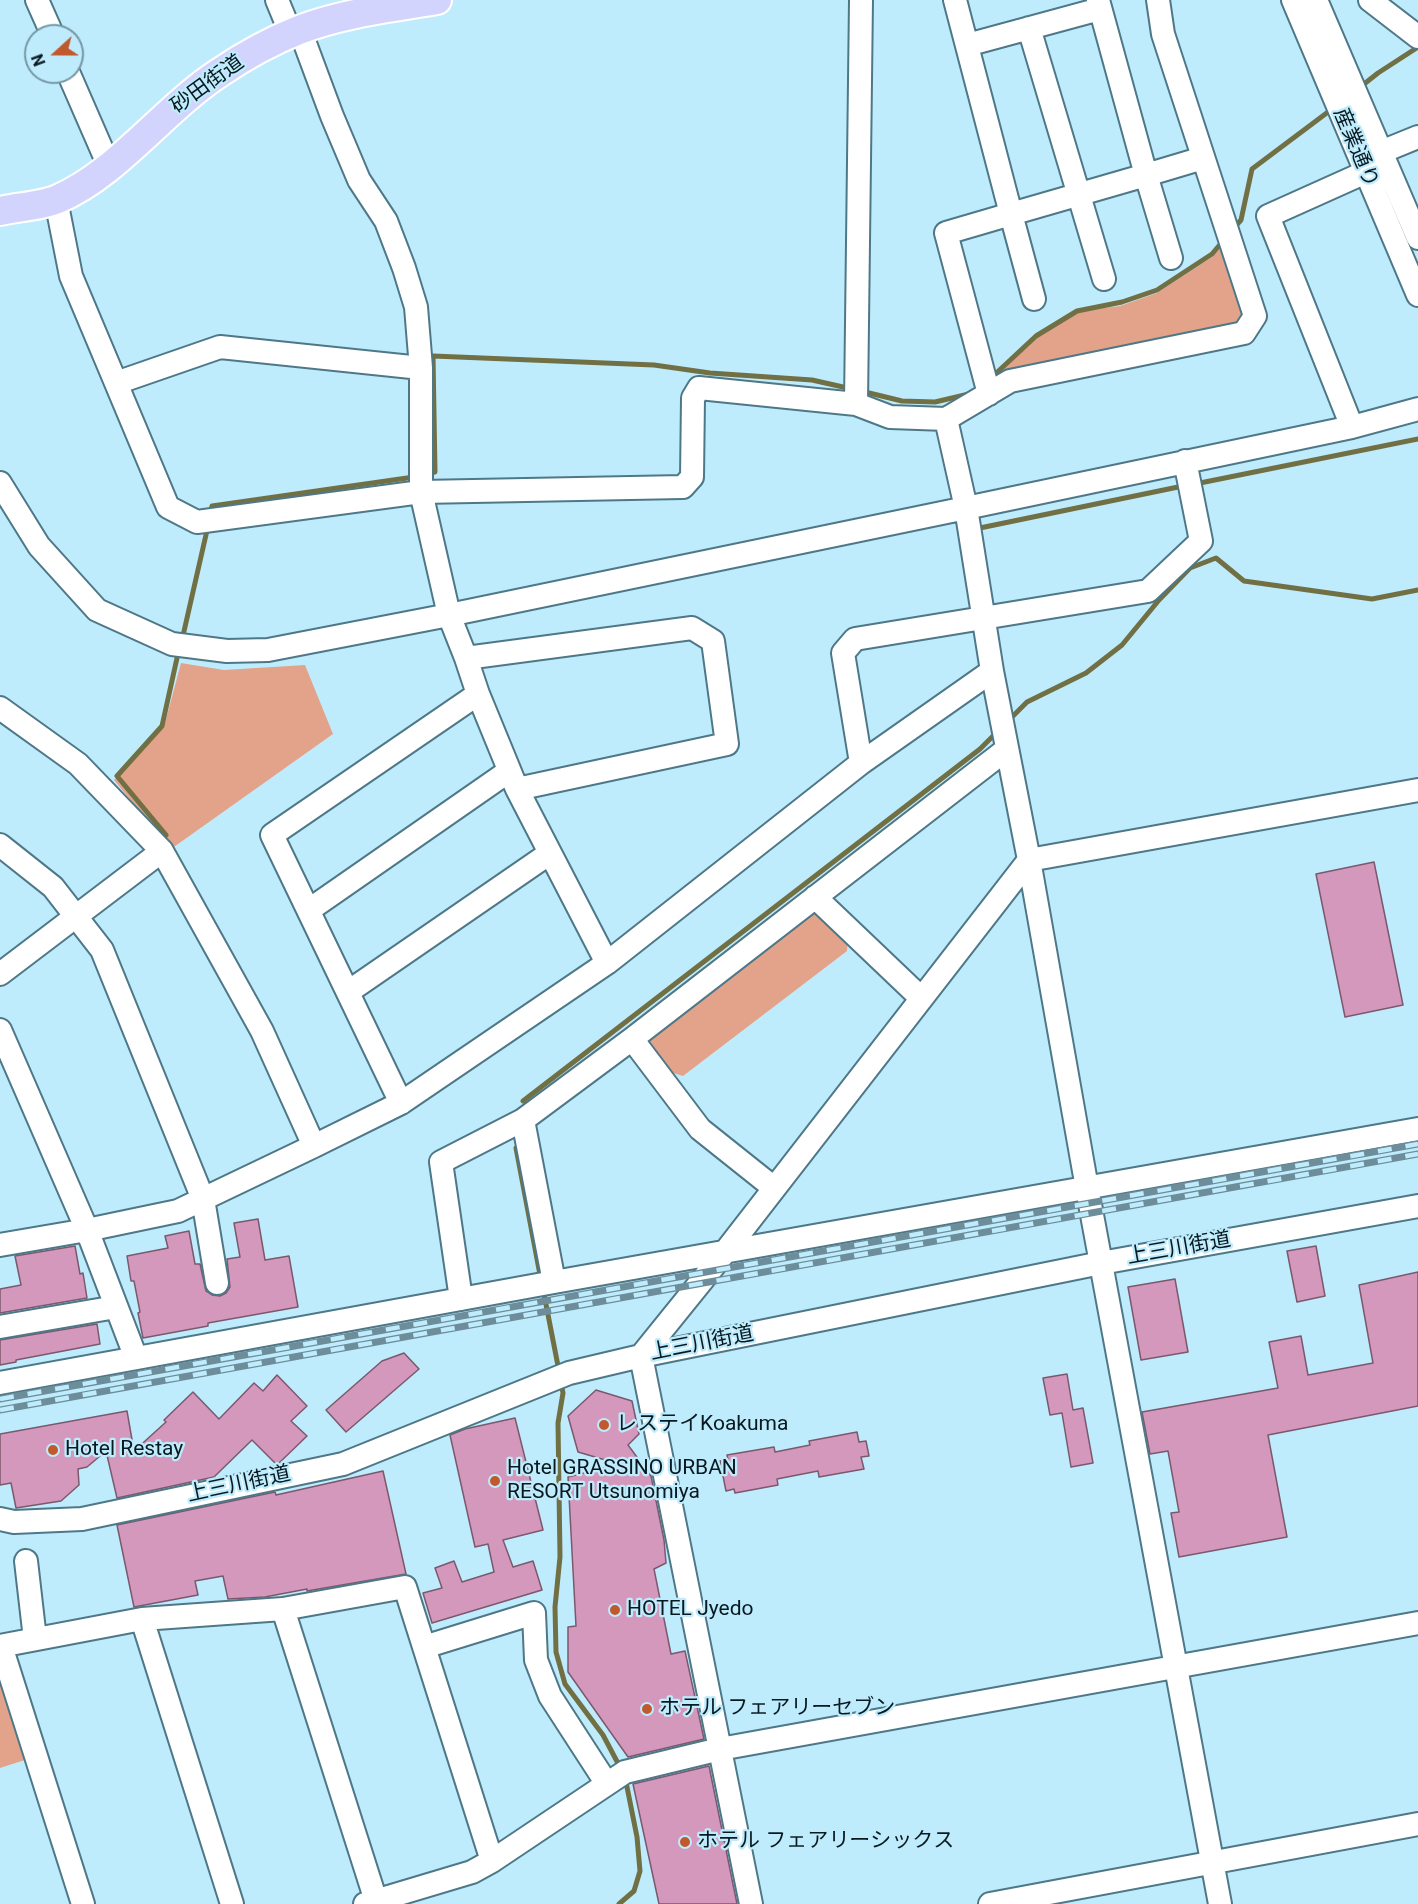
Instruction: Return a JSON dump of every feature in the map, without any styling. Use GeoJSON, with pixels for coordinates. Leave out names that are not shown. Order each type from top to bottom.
{"type":"FeatureCollection","features":[{"type":"Feature","properties":{"kind":"main road","name":"砂田街道"},"geometry":{"type":"LineString","coordinates":[[0,211],[56,200],[82,186],[109,166],[195,89],[234,63],[296,32],[359,14],[437,0]]}},
{"type":"Feature","properties":{"kind":"street"},"geometry":{"type":"LineString","coordinates":[[37,0],[48,24]]}},
{"type":"Feature","properties":{"kind":"street"},"geometry":{"type":"LineString","coordinates":[[277,0],[296,32],[359,180],[386,221],[416,307],[421,368],[421,492],[449,615],[513,780],[607,963]]}},
{"type":"Feature","properties":{"kind":"street"},"geometry":{"type":"LineString","coordinates":[[856,404],[861,0]]}},
{"type":"Feature","properties":{"kind":"street"},"geometry":{"type":"LineString","coordinates":[[956,0],[1034,299]]}},
{"type":"Feature","properties":{"kind":"street"},"geometry":{"type":"LineString","coordinates":[[56,200],[71,276],[168,507],[197,522],[421,492],[683,487],[692,477],[693,398],[699,388],[856,404],[890,417],[946,419],[1010,381],[1244,333],[1255,316],[1163,34],[1158,0]]}},
{"type":"Feature","properties":{"kind":"street","name":"産業通り"},"geometry":{"type":"LineString","coordinates":[[1293,0],[1418,295]]}},
{"type":"Feature","properties":{"kind":"street","name":"産業通り"},"geometry":{"type":"LineString","coordinates":[[1316,0],[1418,238]]}},
{"type":"Feature","properties":{"kind":"street"},"geometry":{"type":"LineString","coordinates":[[1370,0],[1418,37]]}},
{"type":"Feature","properties":{"kind":"street"},"geometry":{"type":"LineString","coordinates":[[967,45],[1029,28],[1099,4],[1170,258]]}},
{"type":"Feature","properties":{"kind":"street"},"geometry":{"type":"LineString","coordinates":[[1029,28],[1104,279]]}},
{"type":"Feature","properties":{"kind":"street"},"geometry":{"type":"LineString","coordinates":[[73,84],[109,166]]}},
{"type":"Feature","properties":{"kind":"street"},"geometry":{"type":"LineString","coordinates":[[1352,427],[1268,216],[1366,172],[1381,152],[1418,137]]}},
{"type":"Feature","properties":{"kind":"street"},"geometry":{"type":"LineString","coordinates":[[989,394],[946,233],[1203,158]]}},
{"type":"Feature","properties":{"kind":"street"},"geometry":{"type":"LineString","coordinates":[[116,383],[220,346],[421,368]]}},
{"type":"Feature","properties":{"kind":"street"},"geometry":{"type":"LineString","coordinates":[[0,483],[39,546],[98,610],[172,644],[227,651],[268,650],[966,508],[1352,427],[1418,409]]}},
{"type":"Feature","properties":{"kind":"street"},"geometry":{"type":"LineString","coordinates":[[946,419],[966,508],[992,671],[1029,860],[1220,1904]]}},
{"type":"Feature","properties":{"kind":"street"},"geometry":{"type":"LineString","coordinates":[[861,763],[843,653],[855,639],[1149,591],[1201,541],[1185,462]]}},
{"type":"Feature","properties":{"kind":"street"},"geometry":{"type":"LineString","coordinates":[[309,910],[513,780],[727,744],[713,641],[692,628],[466,658]]}},
{"type":"Feature","properties":{"kind":"street"},"geometry":{"type":"LineString","coordinates":[[0,1245],[178,1211],[401,1103],[607,963],[861,763],[992,671]]}},
{"type":"Feature","properties":{"kind":"street"},"geometry":{"type":"LineString","coordinates":[[401,1103],[272,835],[366,773],[478,694]]}},
{"type":"Feature","properties":{"kind":"street"},"geometry":{"type":"LineString","coordinates":[[0,708],[78,764],[162,851],[262,1031],[314,1146]]}},
{"type":"Feature","properties":{"kind":"street"},"geometry":{"type":"LineString","coordinates":[[461,1299],[441,1162],[523,1120],[632,1039],[1007,749]]}},
{"type":"Feature","properties":{"kind":"street"},"geometry":{"type":"LineString","coordinates":[[751,1904],[641,1356],[725,1252],[1029,860],[1418,790]]}},
{"type":"Feature","properties":{"kind":"street"},"geometry":{"type":"LineString","coordinates":[[0,845],[53,887],[102,950],[203,1199],[217,1283]]}},
{"type":"Feature","properties":{"kind":"street"},"geometry":{"type":"LineString","coordinates":[[0,974],[162,851]]}},
{"type":"Feature","properties":{"kind":"street"},"geometry":{"type":"LineString","coordinates":[[348,992],[550,853]]}},
{"type":"Feature","properties":{"kind":"street"},"geometry":{"type":"LineString","coordinates":[[815,897],[921,998]]}},
{"type":"Feature","properties":{"kind":"street"},"geometry":{"type":"LineString","coordinates":[[0,1030],[87,1230],[136,1358]]}},
{"type":"Feature","properties":{"kind":"street"},"geometry":{"type":"LineString","coordinates":[[632,1039],[700,1129],[774,1188]]}},
{"type":"Feature","properties":{"kind":"street"},"geometry":{"type":"LineString","coordinates":[[523,1120],[554,1282]]}},
{"type":"Feature","properties":{"kind":"street"},"geometry":{"type":"LineString","coordinates":[[0,1383],[1418,1129]]}},
{"type":"Feature","properties":{"kind":"street","name":"上三川街道"},"geometry":{"type":"LineString","coordinates":[[0,1519],[14,1522],[82,1519],[343,1464],[569,1373],[641,1356],[1101,1263],[1418,1206]]}},
{"type":"Feature","properties":{"kind":"street"},"geometry":{"type":"LineString","coordinates":[[0,1327],[116,1307]]}},
{"type":"Feature","properties":{"kind":"street"},"geometry":{"type":"LineString","coordinates":[[26,1561],[35,1639]]}},
{"type":"Feature","properties":{"kind":"street"},"geometry":{"type":"LineString","coordinates":[[83,1904],[1,1646],[142,1619],[283,1609],[405,1587],[492,1862]]}},
{"type":"Feature","properties":{"kind":"street"},"geometry":{"type":"LineString","coordinates":[[283,1609],[373,1903],[472,1872],[492,1862],[625,1772],[720,1749],[1418,1623]]}},
{"type":"Feature","properties":{"kind":"street"},"geometry":{"type":"LineString","coordinates":[[424,1647],[534,1613],[536,1660],[550,1696],[607,1784]]}},
{"type":"Feature","properties":{"kind":"street"},"geometry":{"type":"LineString","coordinates":[[142,1619],[232,1904]]}},
{"type":"Feature","properties":{"kind":"street"},"geometry":{"type":"LineString","coordinates":[[990,1904],[1418,1824]]}},
{"type":"Feature","properties":{"kind":"shaded area"},"geometry":{"type":"Polygon","coordinates":[[[1226,242],[1246,311],[1238,323],[1002,372],[1018,352],[1079,311],[1120,306],[1157,293],[1212,257],[1226,242]]]}},
{"type":"Feature","properties":{"kind":"shaded area"},"geometry":{"type":"Polygon","coordinates":[[[181,663],[224,670],[305,665],[333,734],[171,849],[114,780],[165,723],[181,663]]]}},
{"type":"Feature","properties":{"kind":"shaded area"},"geometry":{"type":"Polygon","coordinates":[[[809,910],[820,912],[848,937],[847,951],[683,1076],[670,1072],[648,1045],[650,1032],[809,910]]]}},
{"type":"Feature","properties":{"kind":"shaded area"},"geometry":{"type":"Polygon","coordinates":[[[0,1668],[28,1759],[0,1768],[0,1668]]]}},
{"type":"Feature","properties":{"kind":"building"},"geometry":{"type":"Polygon","coordinates":[[[1374,862],[1403,1005],[1345,1017],[1316,874],[1374,862]]]}},
{"type":"Feature","properties":{"kind":"building"},"geometry":{"type":"Polygon","coordinates":[[[258,1219],[265,1260],[289,1256],[298,1307],[208,1323],[208,1326],[143,1338],[134,1281],[131,1281],[127,1256],[168,1248],[165,1236],[189,1231],[195,1264],[200,1264],[206,1291],[220,1296],[230,1287],[227,1259],[240,1257],[234,1223],[258,1219]]]}},
{"type":"Feature","properties":{"kind":"building"},"geometry":{"type":"Polygon","coordinates":[[[75,1246],[87,1298],[0,1313],[0,1289],[21,1285],[15,1256],[75,1246]]]}},
{"type":"Feature","properties":{"kind":"building"},"geometry":{"type":"Polygon","coordinates":[[[1316,1246],[1325,1296],[1297,1302],[1287,1251],[1316,1246]]]}},
{"type":"Feature","properties":{"kind":"building"},"geometry":{"type":"Polygon","coordinates":[[[1418,1272],[1418,1406],[1268,1435],[1287,1537],[1179,1557],[1171,1513],[1179,1512],[1168,1451],[1150,1454],[1142,1412],[1278,1388],[1269,1342],[1301,1336],[1308,1375],[1373,1363],[1359,1285],[1418,1272]]]}},
{"type":"Feature","properties":{"kind":"building"},"geometry":{"type":"Polygon","coordinates":[[[1175,1279],[1188,1352],[1141,1360],[1128,1287],[1175,1279]]]}},
{"type":"Feature","properties":{"kind":"building"},"geometry":{"type":"Polygon","coordinates":[[[97,1324],[100,1344],[0,1365],[0,1340],[97,1324]]]}},
{"type":"Feature","properties":{"kind":"building"},"geometry":{"type":"Polygon","coordinates":[[[404,1353],[419,1369],[346,1432],[326,1410],[382,1361],[404,1353]]]}},
{"type":"Feature","properties":{"kind":"building"},"geometry":{"type":"Polygon","coordinates":[[[1067,1374],[1073,1410],[1083,1408],[1093,1463],[1071,1467],[1062,1413],[1050,1415],[1043,1378],[1067,1374]]]}},
{"type":"Feature","properties":{"kind":"building"},"geometry":{"type":"Polygon","coordinates":[[[277,1375],[307,1406],[291,1421],[307,1436],[278,1464],[252,1440],[214,1477],[117,1498],[106,1451],[87,1467],[78,1469],[79,1485],[61,1501],[16,1508],[11,1483],[0,1485],[0,1434],[127,1411],[134,1451],[166,1422],[164,1420],[193,1392],[219,1419],[254,1383],[263,1391],[277,1375]]]}},
{"type":"Feature","properties":{"kind":"building"},"geometry":{"type":"Polygon","coordinates":[[[596,1390],[632,1401],[639,1434],[628,1445],[651,1476],[664,1540],[666,1563],[654,1569],[671,1654],[685,1651],[704,1739],[628,1757],[568,1672],[568,1627],[576,1626],[568,1477],[619,1464],[578,1452],[568,1416],[596,1390]]]}},
{"type":"Feature","properties":{"kind":"building","name":"Hotel GRASSINO URBAN RESORT Utsunomiya"},"geometry":{"type":"Polygon","coordinates":[[[515,1418],[543,1530],[503,1540],[513,1567],[533,1561],[542,1590],[432,1623],[423,1593],[442,1588],[435,1568],[454,1561],[462,1582],[494,1572],[488,1544],[475,1547],[450,1435],[465,1429],[515,1418]]]}},
{"type":"Feature","properties":{"kind":"building"},"geometry":{"type":"Polygon","coordinates":[[[857,1432],[859,1442],[866,1441],[869,1456],[861,1457],[864,1469],[819,1477],[818,1471],[777,1479],[778,1485],[735,1493],[734,1489],[726,1491],[720,1461],[728,1460],[727,1455],[774,1447],[775,1452],[810,1445],[809,1441],[857,1432]]]}},
{"type":"Feature","properties":{"kind":"building"},"geometry":{"type":"Polygon","coordinates":[[[383,1471],[406,1574],[265,1597],[228,1599],[223,1576],[195,1581],[198,1595],[134,1607],[117,1525],[275,1492],[276,1495],[383,1471]]]}},
{"type":"Feature","properties":{"kind":"building","name":"ホテル フェアリーシックス"},"geometry":{"type":"Polygon","coordinates":[[[709,1766],[737,1904],[659,1904],[633,1784],[709,1766]]]}},
{"type":"Feature","properties":{"kind":"waterway"},"geometry":{"type":"LineString","coordinates":[[1359,88],[1418,47]]}},
{"type":"Feature","properties":{"kind":"waterway"},"geometry":{"type":"LineString","coordinates":[[1233,229],[1241,220],[1252,169],[1332,109]]}},
{"type":"Feature","properties":{"kind":"waterway"},"geometry":{"type":"LineString","coordinates":[[991,378],[1036,336],[1077,311],[1122,302],[1157,290],[1212,254],[1223,241]]}},
{"type":"Feature","properties":{"kind":"waterway"},"geometry":{"type":"LineString","coordinates":[[426,474],[435,472],[433,356],[654,365],[710,373],[812,380],[852,389]]}},
{"type":"Feature","properties":{"kind":"waterway"},"geometry":{"type":"LineString","coordinates":[[861,391],[902,401],[935,402],[969,394]]}},
{"type":"Feature","properties":{"kind":"waterway"},"geometry":{"type":"LineString","coordinates":[[1195,484],[1418,439]]}},
{"type":"Feature","properties":{"kind":"waterway"},"geometry":{"type":"LineString","coordinates":[[210,514],[212,506],[414,477]]}},
{"type":"Feature","properties":{"kind":"waterway"},"geometry":{"type":"LineString","coordinates":[[975,529],[1183,486]]}},
{"type":"Feature","properties":{"kind":"waterway"},"geometry":{"type":"LineString","coordinates":[[182,640],[208,526]]}},
{"type":"Feature","properties":{"kind":"waterway"},"geometry":{"type":"LineString","coordinates":[[1008,721],[1027,702],[1086,673],[1122,645],[1159,600],[1190,568],[1216,558],[1244,581],[1372,599],[1418,590]]}},
{"type":"Feature","properties":{"kind":"waterway"},"geometry":{"type":"LineString","coordinates":[[160,840],[166,835],[117,776],[162,726],[179,649]]}},
{"type":"Feature","properties":{"kind":"waterway"},"geometry":{"type":"LineString","coordinates":[[523,1101],[980,749],[997,732]]}},
{"type":"Feature","properties":{"kind":"waterway"},"geometry":{"type":"LineString","coordinates":[[516,1148],[541,1280]]}},
{"type":"Feature","properties":{"kind":"waterway"},"geometry":{"type":"LineString","coordinates":[[543,1289],[559,1371]]}},
{"type":"Feature","properties":{"kind":"waterway"},"geometry":{"type":"LineString","coordinates":[[561,1383],[563,1393],[558,1423],[560,1557],[555,1607],[556,1652],[565,1684],[603,1735],[621,1769]]}},
{"type":"Feature","properties":{"kind":"waterway"},"geometry":{"type":"LineString","coordinates":[[619,1904],[634,1891],[640,1871],[637,1837],[625,1777]]}},
{"type":"Feature","properties":{"kind":"railway"},"geometry":{"type":"LineString","coordinates":[[0,1399],[1418,1144]]}},
{"type":"Feature","properties":{"kind":"railway"},"geometry":{"type":"LineString","coordinates":[[0,1410],[1418,1154]]}},
{"type":"Feature","properties":{"kind":"place","name":"レステイKoakuma"},"geometry":{"type":"Point","coordinates":[604,1425]}},
{"type":"Feature","properties":{"kind":"place","name":"Hotel Restay"},"geometry":{"type":"Point","coordinates":[53,1450]}},
{"type":"Feature","properties":{"kind":"place","name":"Hotel GRASSINO URBAN RESORT Utsunomiya"},"geometry":{"type":"Point","coordinates":[495,1481]}},
{"type":"Feature","properties":{"kind":"place","name":"HOTEL Jyedo"},"geometry":{"type":"Point","coordinates":[615,1610]}},
{"type":"Feature","properties":{"kind":"place","name":"ホテル フェアリーセブン"},"geometry":{"type":"Point","coordinates":[647,1709]}},
{"type":"Feature","properties":{"kind":"place","name":"ホテル フェアリーシックス"},"geometry":{"type":"Point","coordinates":[685,1842]}}]}
